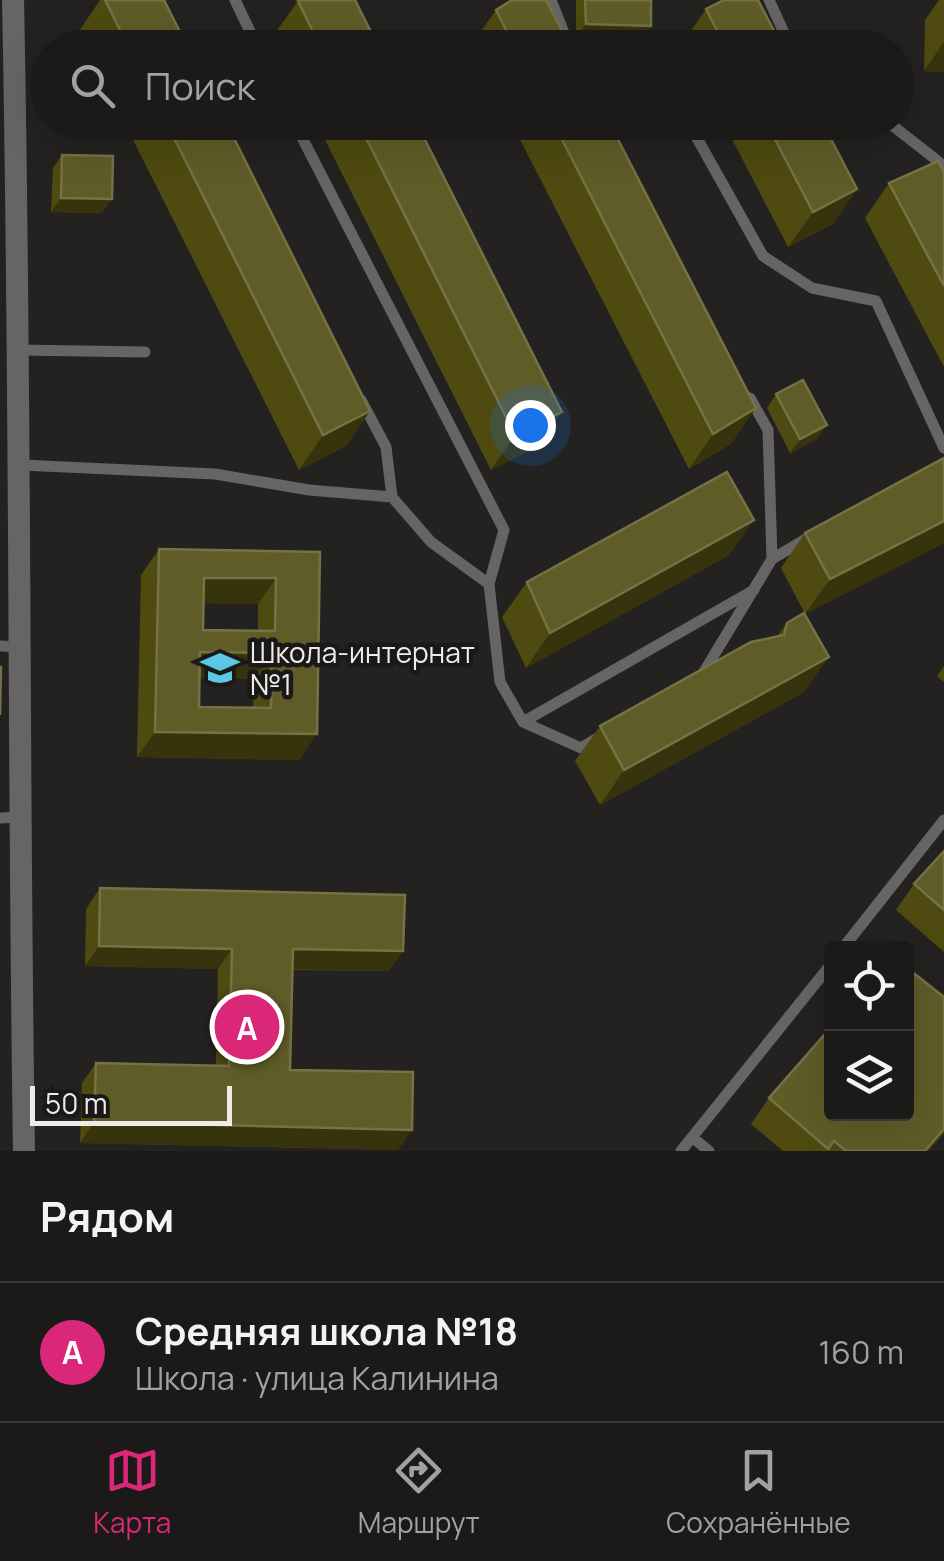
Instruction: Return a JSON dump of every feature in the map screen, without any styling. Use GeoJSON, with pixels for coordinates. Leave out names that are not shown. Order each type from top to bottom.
{"type":"FeatureCollection","features":[{"type":"Feature","properties":{"kind":"street"},"geometry":{"type":"LineString","coordinates":[[13,0],[9,271],[18,350],[10,391],[22,465],[11,647],[9,818],[24,1151]]}},
{"type":"Feature","properties":{"kind":"lane"},"geometry":{"type":"LineString","coordinates":[[235,0],[249,30]]}},
{"type":"Feature","properties":{"kind":"lane"},"geometry":{"type":"LineString","coordinates":[[551,0],[563,30]]}},
{"type":"Feature","properties":{"kind":"lane"},"geometry":{"type":"LineString","coordinates":[[769,0],[783,30]]}},
{"type":"Feature","properties":{"kind":"lane"},"geometry":{"type":"LineString","coordinates":[[303,140],[504,530],[489,584],[500,682],[522,722],[580,748],[612,729]]}},
{"type":"Feature","properties":{"kind":"lane"},"geometry":{"type":"LineString","coordinates":[[698,140],[763,256],[812,288],[876,302],[944,448]]}},
{"type":"Feature","properties":{"kind":"lane"},"geometry":{"type":"LineString","coordinates":[[911,140],[942,164]]}},
{"type":"Feature","properties":{"kind":"lane"},"geometry":{"type":"LineString","coordinates":[[18,350],[144,352]]}},
{"type":"Feature","properties":{"kind":"lane"},"geometry":{"type":"LineString","coordinates":[[350,378],[386,447],[392,497],[431,542],[489,584]]}},
{"type":"Feature","properties":{"kind":"lane"},"geometry":{"type":"LineString","coordinates":[[740,379],[768,430],[772,559]]}},
{"type":"Feature","properties":{"kind":"lane"},"geometry":{"type":"LineString","coordinates":[[22,465],[215,474],[309,490],[392,497]]}},
{"type":"Feature","properties":{"kind":"lane"},"geometry":{"type":"LineString","coordinates":[[707,672],[772,559],[824,529]]}},
{"type":"Feature","properties":{"kind":"lane"},"geometry":{"type":"LineString","coordinates":[[522,722],[754,590]]}},
{"type":"Feature","properties":{"kind":"lane"},"geometry":{"type":"LineString","coordinates":[[691,681],[723,668]]}},
{"type":"Feature","properties":{"kind":"lane"},"geometry":{"type":"LineString","coordinates":[[849,941],[944,820]]}},
{"type":"Feature","properties":{"kind":"lane"},"geometry":{"type":"LineString","coordinates":[[681,1151],[824,973]]}},
{"type":"Feature","properties":{"kind":"lane"},"geometry":{"type":"LineString","coordinates":[[692,1137],[710,1151]]}},
{"type":"Feature","properties":{"kind":"building"},"geometry":{"type":"Polygon","coordinates":[[[105,0],[164,0],[179,30],[120,30],[105,0]]]}},
{"type":"Feature","properties":{"kind":"building"},"geometry":{"type":"Polygon","coordinates":[[[355,0],[370,30],[312,30],[298,1],[355,0]]]}},
{"type":"Feature","properties":{"kind":"building"},"geometry":{"type":"Polygon","coordinates":[[[512,0],[546,0],[562,30],[506,30],[496,10],[512,0]]]}},
{"type":"Feature","properties":{"kind":"building"},"geometry":{"type":"Polygon","coordinates":[[[585,0],[651,0],[651,26],[586,24],[585,0]]]}},
{"type":"Feature","properties":{"kind":"building"},"geometry":{"type":"Polygon","coordinates":[[[724,0],[758,0],[774,30],[717,30],[706,9],[724,0]]]}},
{"type":"Feature","properties":{"kind":"building"},"geometry":{"type":"Polygon","coordinates":[[[175,140],[235,140],[370,411],[323,435],[175,140]]]}},
{"type":"Feature","properties":{"kind":"building"},"geometry":{"type":"Polygon","coordinates":[[[367,140],[425,140],[562,412],[515,435],[367,140]]]}},
{"type":"Feature","properties":{"kind":"building"},"geometry":{"type":"Polygon","coordinates":[[[562,140],[618,140],[756,408],[713,434],[562,140]]]}},
{"type":"Feature","properties":{"kind":"building"},"geometry":{"type":"Polygon","coordinates":[[[775,140],[831,140],[857,189],[813,212],[775,140]]]}},
{"type":"Feature","properties":{"kind":"building"},"geometry":{"type":"Polygon","coordinates":[[[62,155],[113,156],[112,199],[61,198],[62,155]]]}},
{"type":"Feature","properties":{"kind":"building"},"geometry":{"type":"Polygon","coordinates":[[[938,161],[944,172],[944,286],[889,183],[938,161]]]}},
{"type":"Feature","properties":{"kind":"building"},"geometry":{"type":"Polygon","coordinates":[[[803,380],[827,425],[800,439],[776,394],[803,380]]]}},
{"type":"Feature","properties":{"kind":"building"},"geometry":{"type":"Polygon","coordinates":[[[944,458],[944,521],[830,579],[805,533],[944,458]]]}},
{"type":"Feature","properties":{"kind":"building"},"geometry":{"type":"Polygon","coordinates":[[[727,472],[754,520],[550,633],[527,582],[727,472]]]}},
{"type":"Feature","properties":{"kind":"building"},"geometry":{"type":"Polygon","coordinates":[[[159,549],[320,552],[317,734],[155,732],[159,549]],[[204,578],[203,630],[275,631],[276,578],[204,578]],[[200,652],[199,707],[271,708],[272,653],[200,652]]]}},
{"type":"Feature","properties":{"kind":"building"},"geometry":{"type":"Polygon","coordinates":[[[804,613],[829,657],[624,770],[600,726],[751,642],[784,635],[787,623],[804,613]]]}},
{"type":"Feature","properties":{"kind":"building"},"geometry":{"type":"Polygon","coordinates":[[[944,851],[944,910],[914,884],[944,851]]]}},
{"type":"Feature","properties":{"kind":"building"},"geometry":{"type":"Polygon","coordinates":[[[100,888],[405,895],[403,951],[293,949],[290,1070],[413,1072],[412,1130],[94,1122],[96,1063],[229,1066],[232,949],[99,946],[100,888]]]}},
{"type":"Feature","properties":{"kind":"building"},"geometry":{"type":"Polygon","coordinates":[[[914,975],[944,997],[944,1129],[925,1151],[846,1151],[834,1141],[828,1149],[769,1098],[824,1035],[824,1121],[914,1121],[914,975]]]}},
{"type":"Feature","properties":{"kind":"place","name":"Школа-интернат №1"},"geometry":{"type":"Point","coordinates":[220,668]}},
{"type":"Feature","properties":{"kind":"place","name":"Средняя школа №18"},"geometry":{"type":"Point","coordinates":[247,1027]}}]}
